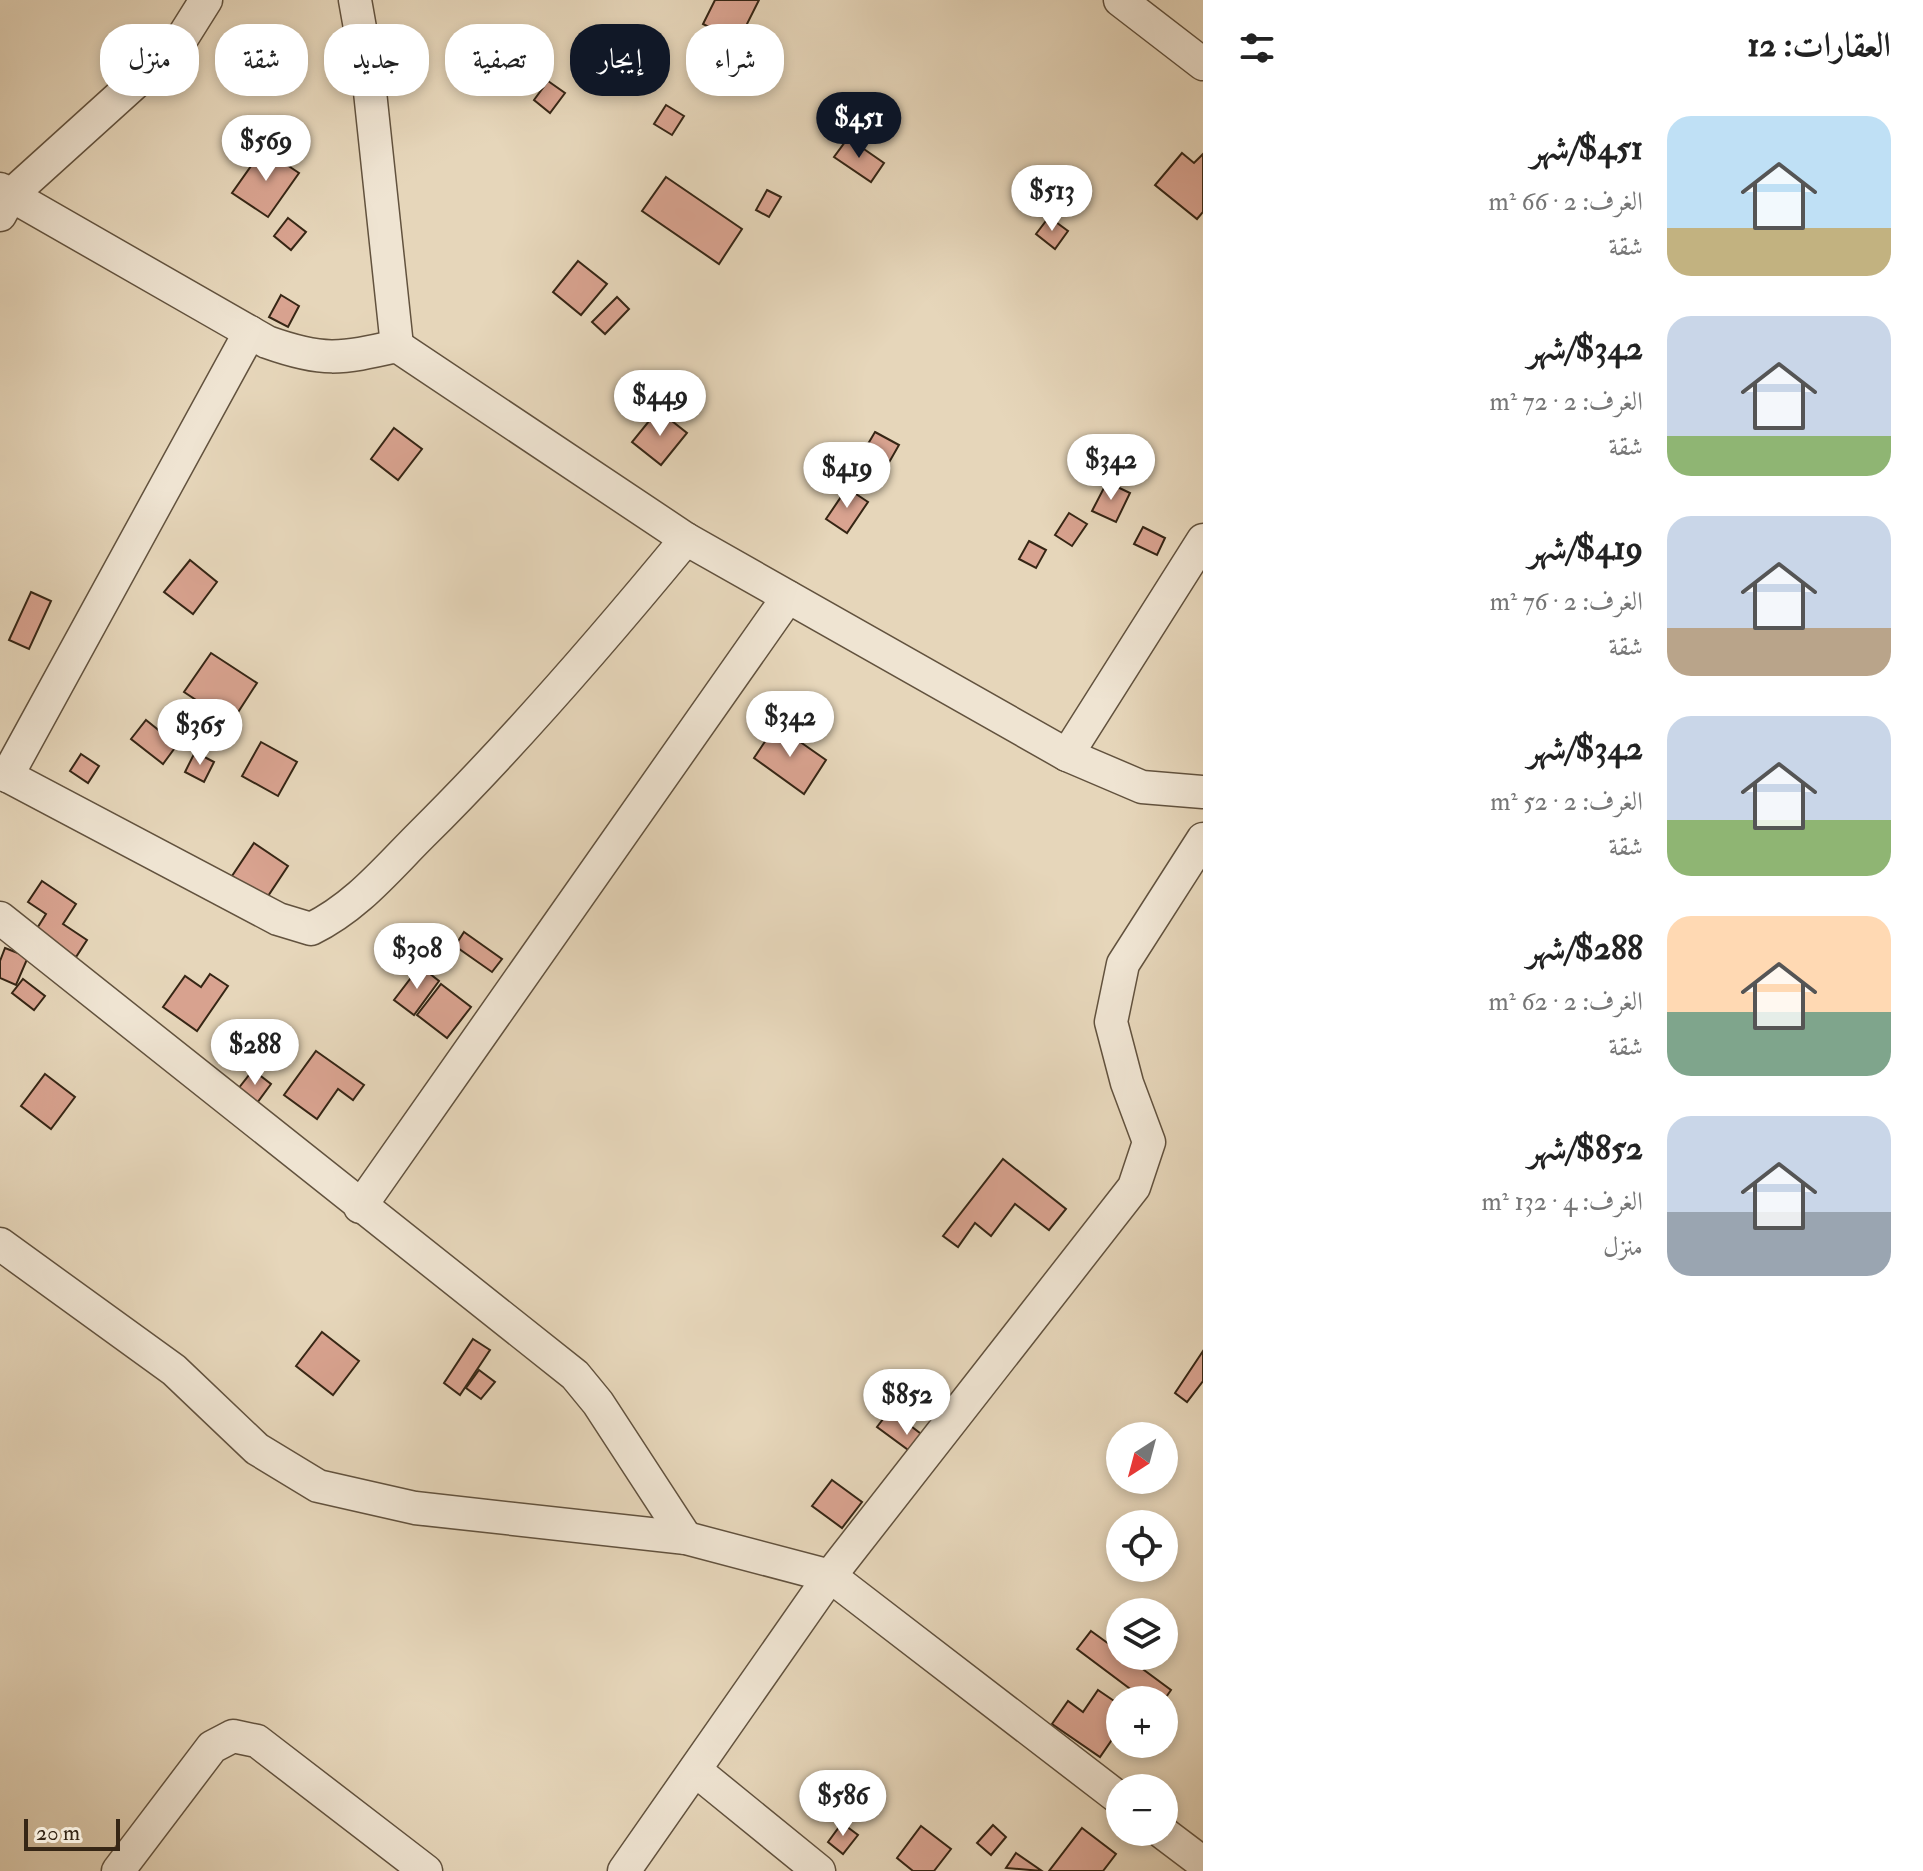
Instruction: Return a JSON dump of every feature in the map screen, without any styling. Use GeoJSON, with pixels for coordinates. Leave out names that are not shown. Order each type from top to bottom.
{"type":"FeatureCollection","features":[{"type":"Feature","properties":{"kind":"street"},"geometry":{"type":"LineString","coordinates":[[206,0],[179,43],[4,200],[250,332],[306,356],[327,358],[397,346],[686,539],[1067,755],[1142,787],[1203,792]]}},
{"type":"Feature","properties":{"kind":"street"},"geometry":{"type":"LineString","coordinates":[[355,0],[368,73],[381,226],[397,346]]}},
{"type":"Feature","properties":{"kind":"street"},"geometry":{"type":"LineString","coordinates":[[1120,0],[1203,64]]}},
{"type":"Feature","properties":{"kind":"street"},"geometry":{"type":"LineString","coordinates":[[250,332],[4,774],[278,919],[311,929],[342,914],[473,784],[619,620],[686,539]]}},
{"type":"Feature","properties":{"kind":"street"},"geometry":{"type":"LineString","coordinates":[[1067,755],[1203,540]]}},
{"type":"Feature","properties":{"kind":"street"},"geometry":{"type":"LineString","coordinates":[[360,1207],[788,597]]}},
{"type":"Feature","properties":{"kind":"street"},"geometry":{"type":"LineString","coordinates":[[624,1871],[830,1576],[1134,1187],[1149,1142],[1127,1083],[1111,1022],[1123,964],[1203,839]]}},
{"type":"Feature","properties":{"kind":"street"},"geometry":{"type":"LineString","coordinates":[[0,918],[575,1375],[598,1403],[686,1538]]}},
{"type":"Feature","properties":{"kind":"street"},"geometry":{"type":"LineString","coordinates":[[0,1244],[174,1370],[257,1449],[318,1486],[415,1508],[686,1538],[830,1576],[1106,1788]]}},
{"type":"Feature","properties":{"kind":"street"},"geometry":{"type":"LineString","coordinates":[[118,1871],[212,1747],[233,1736],[257,1741],[426,1871]]}},
{"type":"Feature","properties":{"kind":"street"},"geometry":{"type":"LineString","coordinates":[[695,1770],[819,1871]]}},
{"type":"Feature","properties":{"kind":"street"},"geometry":{"type":"LineString","coordinates":[[1178,1844],[1203,1863]]}},
{"type":"Feature","properties":{"kind":"building"},"geometry":{"type":"Polygon","coordinates":[[[715,0],[759,0],[747,24],[703,24],[715,0]]]}},
{"type":"Feature","properties":{"kind":"building"},"geometry":{"type":"Polygon","coordinates":[[[554,85],[565,93],[550,113],[534,100],[537,96],[554,96],[554,85]]]}},
{"type":"Feature","properties":{"kind":"building"},"geometry":{"type":"Polygon","coordinates":[[[666,105],[684,116],[672,135],[654,124],[666,105]]]}},
{"type":"Feature","properties":{"kind":"building"},"geometry":{"type":"Polygon","coordinates":[[[848,138],[884,163],[871,182],[834,157],[848,138]]]}},
{"type":"Feature","properties":{"kind":"building"},"geometry":{"type":"Polygon","coordinates":[[[263,149],[299,173],[268,217],[232,193],[263,149]]]}},
{"type":"Feature","properties":{"kind":"building"},"geometry":{"type":"Polygon","coordinates":[[[1182,153],[1194,163],[1203,154],[1203,212],[1197,219],[1155,185],[1182,153]]]}},
{"type":"Feature","properties":{"kind":"building"},"geometry":{"type":"Polygon","coordinates":[[[666,177],[742,229],[719,264],[642,211],[666,177]]]}},
{"type":"Feature","properties":{"kind":"building"},"geometry":{"type":"Polygon","coordinates":[[[767,190],[781,197],[769,217],[756,210],[767,190]]]}},
{"type":"Feature","properties":{"kind":"building"},"geometry":{"type":"Polygon","coordinates":[[[1049,217],[1068,231],[1055,249],[1036,234],[1049,217]]]}},
{"type":"Feature","properties":{"kind":"building"},"geometry":{"type":"Polygon","coordinates":[[[288,218],[306,232],[291,250],[274,236],[288,218]]]}},
{"type":"Feature","properties":{"kind":"building"},"geometry":{"type":"Polygon","coordinates":[[[578,261],[607,284],[581,315],[553,292],[578,261]]]}},
{"type":"Feature","properties":{"kind":"building"},"geometry":{"type":"Polygon","coordinates":[[[281,295],[299,306],[288,327],[269,317],[281,295]]]}},
{"type":"Feature","properties":{"kind":"building"},"geometry":{"type":"Polygon","coordinates":[[[617,297],[629,309],[605,334],[592,322],[617,297]]]}},
{"type":"Feature","properties":{"kind":"building"},"geometry":{"type":"Polygon","coordinates":[[[658,410],[687,433],[661,465],[632,442],[658,410]]]}},
{"type":"Feature","properties":{"kind":"building"},"geometry":{"type":"Polygon","coordinates":[[[394,428],[422,449],[398,480],[371,459],[394,428]]]}},
{"type":"Feature","properties":{"kind":"building"},"geometry":{"type":"Polygon","coordinates":[[[875,432],[899,445],[879,480],[855,466],[875,432]]]}},
{"type":"Feature","properties":{"kind":"building"},"geometry":{"type":"Polygon","coordinates":[[[1107,482],[1130,493],[1116,522],[1092,511],[1107,482]]]}},
{"type":"Feature","properties":{"kind":"building"},"geometry":{"type":"Polygon","coordinates":[[[847,488],[868,502],[847,533],[826,519],[847,488]]]}},
{"type":"Feature","properties":{"kind":"building"},"geometry":{"type":"Polygon","coordinates":[[[1069,513],[1087,524],[1072,546],[1055,535],[1069,513]]]}},
{"type":"Feature","properties":{"kind":"building"},"geometry":{"type":"Polygon","coordinates":[[[1143,527],[1165,538],[1157,555],[1134,544],[1143,527]]]}},
{"type":"Feature","properties":{"kind":"building"},"geometry":{"type":"Polygon","coordinates":[[[1029,541],[1046,550],[1036,568],[1019,559],[1029,541]]]}},
{"type":"Feature","properties":{"kind":"building"},"geometry":{"type":"Polygon","coordinates":[[[190,560],[217,582],[193,614],[164,592],[190,560]]]}},
{"type":"Feature","properties":{"kind":"building"},"geometry":{"type":"Polygon","coordinates":[[[31,592],[51,601],[29,649],[9,640],[31,592]]]}},
{"type":"Feature","properties":{"kind":"building"},"geometry":{"type":"Polygon","coordinates":[[[211,653],[257,683],[231,723],[184,692],[211,653]]]}},
{"type":"Feature","properties":{"kind":"building"},"geometry":{"type":"Polygon","coordinates":[[[794,704],[811,718],[797,736],[779,722],[794,704]]]}},
{"type":"Feature","properties":{"kind":"building"},"geometry":{"type":"Polygon","coordinates":[[[146,720],[177,745],[163,764],[131,739],[146,720]]]}},
{"type":"Feature","properties":{"kind":"building"},"geometry":{"type":"Polygon","coordinates":[[[776,725],[826,760],[804,794],[754,758],[776,725]]]}},
{"type":"Feature","properties":{"kind":"building"},"geometry":{"type":"Polygon","coordinates":[[[261,742],[297,762],[278,796],[242,776],[261,742]]]}},
{"type":"Feature","properties":{"kind":"building"},"geometry":{"type":"Polygon","coordinates":[[[195,752],[214,762],[204,782],[185,772],[195,752]]]}},
{"type":"Feature","properties":{"kind":"building"},"geometry":{"type":"Polygon","coordinates":[[[81,754],[99,766],[88,783],[70,771],[81,754]]]}},
{"type":"Feature","properties":{"kind":"building"},"geometry":{"type":"Polygon","coordinates":[[[254,843],[288,866],[266,899],[232,876],[254,843]]]}},
{"type":"Feature","properties":{"kind":"building"},"geometry":{"type":"Polygon","coordinates":[[[42,881],[76,904],[63,924],[87,940],[76,957],[36,930],[46,914],[28,902],[42,881]]]}},
{"type":"Feature","properties":{"kind":"building"},"geometry":{"type":"Polygon","coordinates":[[[464,932],[502,959],[492,972],[455,946],[464,932]]]}},
{"type":"Feature","properties":{"kind":"building"},"geometry":{"type":"Polygon","coordinates":[[[5,948],[28,957],[16,985],[0,978],[0,961],[5,948]]]}},
{"type":"Feature","properties":{"kind":"building"},"geometry":{"type":"Polygon","coordinates":[[[420,966],[439,981],[414,1015],[394,1000],[420,966]]]}},
{"type":"Feature","properties":{"kind":"building"},"geometry":{"type":"Polygon","coordinates":[[[210,974],[228,986],[197,1031],[163,1007],[185,976],[201,987],[210,974]]]}},
{"type":"Feature","properties":{"kind":"building"},"geometry":{"type":"Polygon","coordinates":[[[23,979],[45,996],[34,1010],[12,993],[23,979]]]}},
{"type":"Feature","properties":{"kind":"building"},"geometry":{"type":"Polygon","coordinates":[[[441,984],[471,1007],[447,1038],[417,1015],[441,984]]]}},
{"type":"Feature","properties":{"kind":"building"},"geometry":{"type":"Polygon","coordinates":[[[316,1051],[364,1085],[353,1100],[338,1089],[317,1119],[284,1095],[316,1051]]]}},
{"type":"Feature","properties":{"kind":"building"},"geometry":{"type":"Polygon","coordinates":[[[253,1070],[271,1084],[257,1103],[238,1089],[253,1070]]]}},
{"type":"Feature","properties":{"kind":"building"},"geometry":{"type":"Polygon","coordinates":[[[45,1074],[75,1097],[51,1129],[21,1106],[45,1074]]]}},
{"type":"Feature","properties":{"kind":"building"},"geometry":{"type":"Polygon","coordinates":[[[1003,1159],[1066,1209],[1049,1230],[1015,1204],[991,1236],[975,1223],[958,1247],[943,1236],[1003,1159]]]}},
{"type":"Feature","properties":{"kind":"building"},"geometry":{"type":"Polygon","coordinates":[[[322,1332],[359,1361],[333,1395],[296,1366],[322,1332]]]}},
{"type":"Feature","properties":{"kind":"building"},"geometry":{"type":"Polygon","coordinates":[[[473,1339],[490,1350],[460,1395],[444,1383],[473,1339]]]}},
{"type":"Feature","properties":{"kind":"building"},"geometry":{"type":"Polygon","coordinates":[[[1203,1351],[1203,1381],[1187,1402],[1175,1393],[1203,1351]]]}},
{"type":"Feature","properties":{"kind":"building"},"geometry":{"type":"Polygon","coordinates":[[[479,1370],[495,1382],[481,1399],[466,1388],[479,1370]]]}},
{"type":"Feature","properties":{"kind":"building"},"geometry":{"type":"Polygon","coordinates":[[[890,1410],[938,1447],[926,1463],[877,1427],[890,1410]]]}},
{"type":"Feature","properties":{"kind":"building"},"geometry":{"type":"Polygon","coordinates":[[[832,1480],[862,1502],[842,1528],[812,1506],[832,1480]]]}},
{"type":"Feature","properties":{"kind":"building"},"geometry":{"type":"Polygon","coordinates":[[[1091,1631],[1106,1642],[1106,1670],[1144,1670],[1166,1686],[1126,1686],[1077,1649],[1091,1631]]]}},
{"type":"Feature","properties":{"kind":"building"},"geometry":{"type":"Polygon","coordinates":[[[1098,1690],[1106,1695],[1106,1748],[1100,1757],[1052,1724],[1068,1701],[1083,1712],[1098,1690]]]}},
{"type":"Feature","properties":{"kind":"building"},"geometry":{"type":"Polygon","coordinates":[[[842,1823],[858,1835],[843,1854],[828,1842],[842,1823]]]}},
{"type":"Feature","properties":{"kind":"building"},"geometry":{"type":"Polygon","coordinates":[[[993,1825],[1006,1837],[991,1855],[977,1843],[993,1825]]]}},
{"type":"Feature","properties":{"kind":"building"},"geometry":{"type":"Polygon","coordinates":[[[921,1826],[951,1849],[934,1871],[913,1871],[897,1858],[921,1826]]]}},
{"type":"Feature","properties":{"kind":"building"},"geometry":{"type":"Polygon","coordinates":[[[1082,1828],[1116,1854],[1103,1871],[1049,1871],[1082,1828]]]}},
{"type":"Feature","properties":{"kind":"building"},"geometry":{"type":"Polygon","coordinates":[[[1016,1853],[1042,1871],[1006,1868],[1016,1853]]]}}]}
